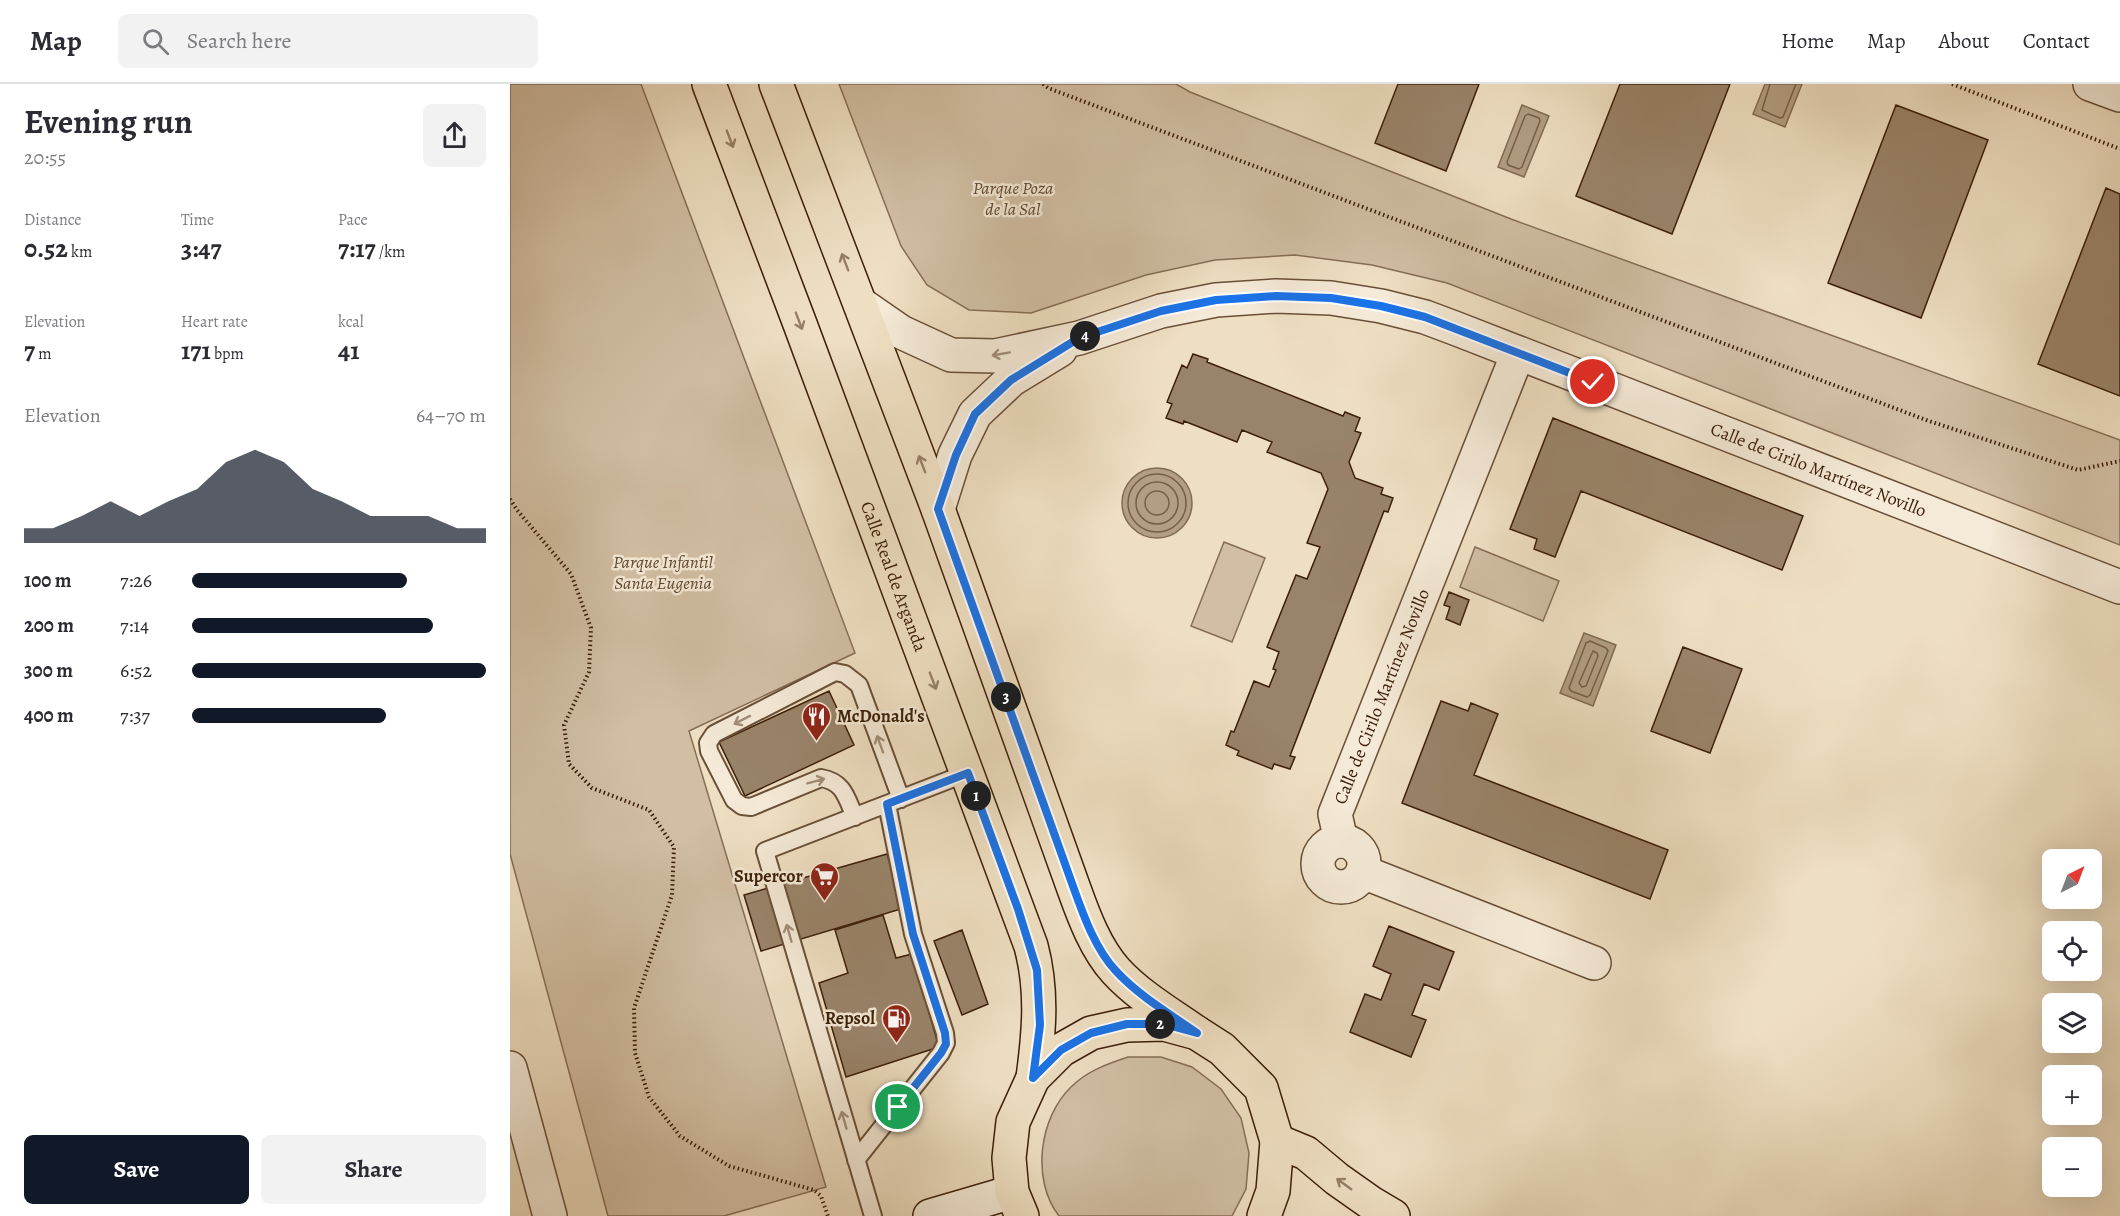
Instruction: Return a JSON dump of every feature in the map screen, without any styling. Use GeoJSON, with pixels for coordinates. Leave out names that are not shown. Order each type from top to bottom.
{"type":"FeatureCollection","features":[{"type":"Feature","properties":{"kind":"main road","name":"Calle Real de Arganda"},"geometry":{"type":"LineString","coordinates":[[709,84],[1018,909],[1037,970],[1040,1025],[1033,1078]]}},
{"type":"Feature","properties":{"kind":"main road"},"geometry":{"type":"LineString","coordinates":[[776,84],[862,305],[938,509],[1074,889],[1099,948],[1115,971],[1134,988],[1222,1048],[1261,1088],[1277,1141],[1274,1191],[1264,1216]]}},
{"type":"Feature","properties":{"kind":"main road"},"geometry":{"type":"LineString","coordinates":[[1017,1204],[1009,1158],[1013,1122],[1033,1078],[1061,1050],[1091,1033],[1127,1024],[1164,1024],[1197,1033]]}},
{"type":"Feature","properties":{"kind":"main road"},"geometry":{"type":"LineString","coordinates":[[1277,1141],[1305,1153],[1346,1185],[1393,1216]]}},
{"type":"Feature","properties":{"kind":"street"},"geometry":{"type":"LineString","coordinates":[[2090,84],[2120,96]]}},
{"type":"Feature","properties":{"kind":"street","name":"Calle de Cirilo Martínez Novillo"},"geometry":{"type":"LineString","coordinates":[[862,305],[901,332],[951,355],[995,356],[1079,338],[1161,311],[1216,300],[1287,296],[1331,298],[1392,309],[1425,317],[1518,352],[2120,587]]}},
{"type":"Feature","properties":{"kind":"street","name":"Calle de Cirilo Martínez Novillo"},"geometry":{"type":"LineString","coordinates":[[938,509],[956,455],[975,414],[1011,380],[1079,338]]}},
{"type":"Feature","properties":{"kind":"street","name":"Calle de Cirilo Martínez Novillo"},"geometry":{"type":"LineString","coordinates":[[1518,352],[1335,814],[1341,841],[1326,846],[1321,852],[1318,867],[1324,880],[1338,887],[1346,887],[1359,879],[1363,872],[1594,963]]}},
{"type":"Feature","properties":{"kind":"street"},"geometry":{"type":"LineString","coordinates":[[510,1068],[550,1216]]}},
{"type":"Feature","properties":{"kind":"street"},"geometry":{"type":"LineString","coordinates":[[930,1216],[1017,1204]]}},
{"type":"Feature","properties":{"kind":"lane"},"geometry":{"type":"LineString","coordinates":[[855,817],[843,789],[832,780],[821,778],[751,807],[742,806],[734,800],[709,751],[708,743],[714,734],[834,672],[845,674],[859,686],[894,802],[913,934],[945,1033],[946,1044],[856,1160]]}},
{"type":"Feature","properties":{"kind":"lane"},"geometry":{"type":"LineString","coordinates":[[873,1216],[765,851],[968,773]]}},
{"type":"Feature","properties":{"kind":"path"},"geometry":{"type":"LineString","coordinates":[[1043,84],[1048,88],[1926,420],[2078,470],[2120,461]]}},
{"type":"Feature","properties":{"kind":"path"},"geometry":{"type":"LineString","coordinates":[[1952,84],[2120,149]]}},
{"type":"Feature","properties":{"kind":"path"},"geometry":{"type":"LineString","coordinates":[[510,499],[571,574],[591,628],[589,672],[564,725],[569,764],[592,788],[649,810],[674,847],[672,895],[634,1008],[635,1053],[649,1097],[680,1136],[729,1166],[814,1190],[821,1196],[828,1216]]}},
{"type":"Feature","properties":{"kind":"green space","name":"Parque Infantil Santa Eugenia"},"geometry":{"type":"Polygon","coordinates":[[[510,84],[641,84],[855,653],[689,731],[826,1187],[724,1216],[608,1216],[510,854],[510,84]]]}},
{"type":"Feature","properties":{"kind":"green space","name":"Parque Poza de la Sal"},"geometry":{"type":"Polygon","coordinates":[[[839,84],[1176,84],[1190,92],[1511,219],[2120,440],[2120,545],[1447,283],[1372,265],[1295,255],[1215,260],[1146,275],[1031,313],[969,310],[927,285],[901,246],[839,84]]]}},
{"type":"Feature","properties":{"kind":"green space"},"geometry":{"type":"Polygon","coordinates":[[[1224,542],[1265,558],[1232,642],[1191,626],[1224,542]]]}},
{"type":"Feature","properties":{"kind":"green space"},"geometry":{"type":"Polygon","coordinates":[[[1475,547],[1559,581],[1543,621],[1460,587],[1475,547]]]}},
{"type":"Feature","properties":{"kind":"green space"},"geometry":{"type":"Polygon","coordinates":[[[1128,1057],[1161,1057],[1192,1067],[1221,1089],[1241,1118],[1249,1153],[1246,1189],[1232,1216],[1059,1216],[1050,1201],[1042,1168],[1042,1150],[1052,1115],[1060,1100],[1077,1081],[1112,1062],[1128,1057]]]}},
{"type":"Feature","properties":{"kind":"water"},"geometry":{"type":"Polygon","coordinates":[[[1765,84],[1802,84],[1785,127],[1753,114],[1765,84]]]}},
{"type":"Feature","properties":{"kind":"water"},"geometry":{"type":"Polygon","coordinates":[[[1522,105],[1549,116],[1524,177],[1498,167],[1522,105]]]}},
{"type":"Feature","properties":{"kind":"water"},"geometry":{"type":"Polygon","coordinates":[[[1157,468],[1176,474],[1186,484],[1192,503],[1186,522],[1176,532],[1157,538],[1138,532],[1128,522],[1122,503],[1128,484],[1138,474],[1157,468]]]}},
{"type":"Feature","properties":{"kind":"water"},"geometry":{"type":"Polygon","coordinates":[[[1584,633],[1616,645],[1593,706],[1560,693],[1584,633]]]}},
{"type":"Feature","properties":{"kind":"building"},"geometry":{"type":"Polygon","coordinates":[[[1398,84],[1479,84],[1446,171],[1375,143],[1398,84]]]}},
{"type":"Feature","properties":{"kind":"building"},"geometry":{"type":"Polygon","coordinates":[[[1620,84],[1730,84],[1672,234],[1576,196],[1620,84]]]}},
{"type":"Feature","properties":{"kind":"building"},"geometry":{"type":"Polygon","coordinates":[[[1896,105],[1988,140],[1921,318],[1828,283],[1896,105]]]}},
{"type":"Feature","properties":{"kind":"building"},"geometry":{"type":"Polygon","coordinates":[[[2106,188],[2120,194],[2120,396],[2038,364],[2106,188]]]}},
{"type":"Feature","properties":{"kind":"building"},"geometry":{"type":"Polygon","coordinates":[[[1193,354],[1208,359],[1207,362],[1343,416],[1345,412],[1360,418],[1355,431],[1361,433],[1349,462],[1355,478],[1383,488],[1381,494],[1393,498],[1388,512],[1384,511],[1290,756],[1295,757],[1290,769],[1274,764],[1272,769],[1237,755],[1239,751],[1226,745],[1231,731],[1234,732],[1254,681],[1269,687],[1276,670],[1273,669],[1279,652],[1267,647],[1296,575],[1307,579],[1320,547],[1307,543],[1328,489],[1321,473],[1267,452],[1272,442],[1242,430],[1237,442],[1184,421],[1183,424],[1166,418],[1172,404],[1167,402],[1182,365],[1187,368],[1193,354]]]}},
{"type":"Feature","properties":{"kind":"building"},"geometry":{"type":"Polygon","coordinates":[[[1553,418],[1803,516],[1782,570],[1581,491],[1555,557],[1534,549],[1537,539],[1510,529],[1553,418]]]}},
{"type":"Feature","properties":{"kind":"building"},"geometry":{"type":"Polygon","coordinates":[[[1449,592],[1469,600],[1460,625],[1446,619],[1450,607],[1444,605],[1449,592]]]}},
{"type":"Feature","properties":{"kind":"building"},"geometry":{"type":"Polygon","coordinates":[[[1683,647],[1742,669],[1710,753],[1651,731],[1683,647]]]}},
{"type":"Feature","properties":{"kind":"building"},"geometry":{"type":"Polygon","coordinates":[[[829,691],[854,745],[745,796],[719,742],[829,691]]]}},
{"type":"Feature","properties":{"kind":"building"},"geometry":{"type":"Polygon","coordinates":[[[1441,701],[1468,711],[1471,703],[1498,714],[1474,775],[1668,850],[1650,899],[1402,803],[1441,701]]]}},
{"type":"Feature","properties":{"kind":"building","name":"Supercor"},"geometry":{"type":"Polygon","coordinates":[[[887,854],[904,908],[761,951],[744,895],[887,854]]]}},
{"type":"Feature","properties":{"kind":"building"},"geometry":{"type":"Polygon","coordinates":[[[883,915],[896,958],[912,954],[939,1047],[846,1077],[819,983],[848,973],[835,930],[883,915]]]}},
{"type":"Feature","properties":{"kind":"building"},"geometry":{"type":"Polygon","coordinates":[[[1389,926],[1454,952],[1439,990],[1424,984],[1412,1015],[1426,1020],[1411,1057],[1350,1032],[1365,994],[1381,1000],[1391,974],[1373,966],[1389,926]]]}},
{"type":"Feature","properties":{"kind":"building"},"geometry":{"type":"Polygon","coordinates":[[[962,930],[988,1004],[962,1015],[934,941],[962,930]]]}},
{"type":"Feature","properties":{"kind":"place","name":"McDonald's"},"geometry":{"type":"Point","coordinates":[816,742]}},
{"type":"Feature","properties":{"kind":"place","name":"Supercor"},"geometry":{"type":"Point","coordinates":[824,902]}},
{"type":"Feature","properties":{"kind":"place","name":"Repsol"},"geometry":{"type":"Point","coordinates":[896,1044]}},
{"type":"Feature","properties":{"kind":"route"},"geometry":{"type":"LineString","coordinates":[[898,1107],[946,1044],[945,1033],[913,934],[887,804],[968,773],[1031,946],[1037,970],[1040,1025],[1033,1078],[1061,1050],[1091,1033],[1127,1024],[1164,1024],[1197,1033],[1134,988],[1115,971],[1099,948],[1079,903],[938,509],[956,455],[975,414],[1011,380],[1079,338],[1161,311],[1216,300],[1276,296],[1331,298],[1381,306],[1425,317],[1593,382]]}}]}
